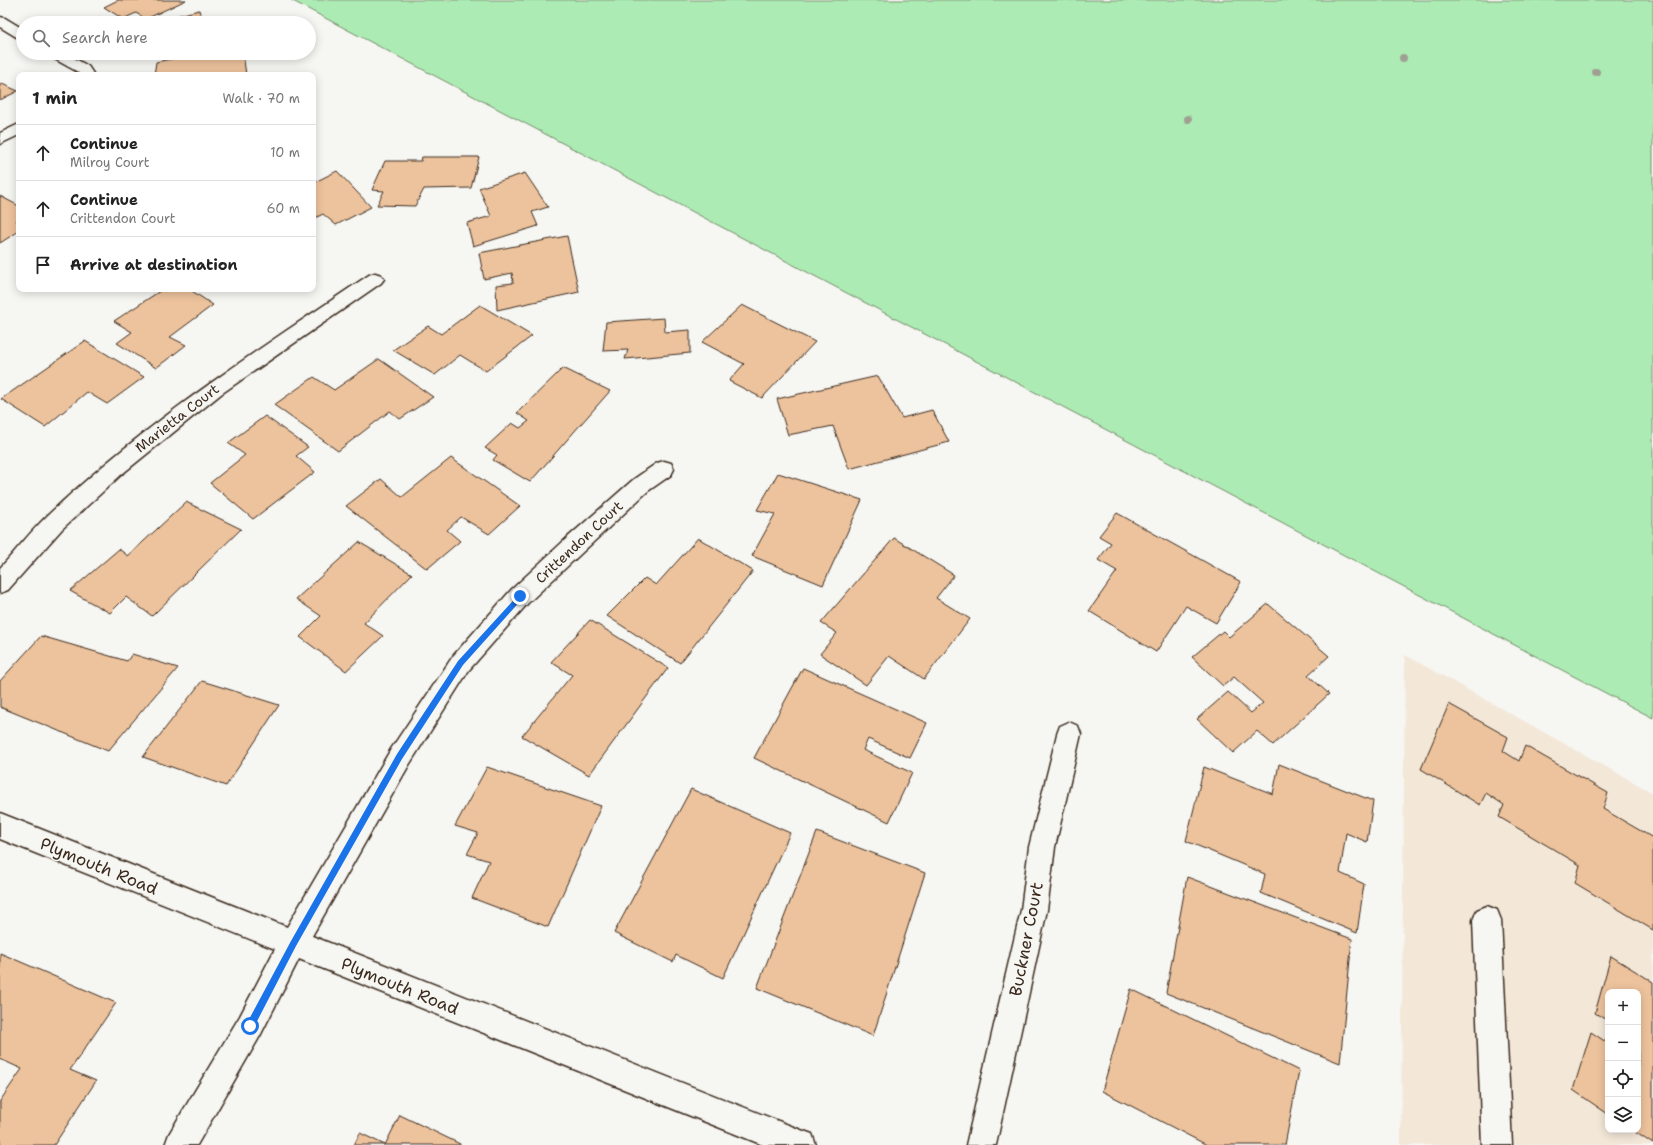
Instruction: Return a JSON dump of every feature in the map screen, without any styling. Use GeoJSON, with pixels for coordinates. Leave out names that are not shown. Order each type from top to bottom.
{"type":"FeatureCollection","features":[{"type":"Feature","properties":{"kind":"street"},"geometry":{"type":"LineString","coordinates":[[0,20],[16,30]]}},
{"type":"Feature","properties":{"kind":"street"},"geometry":{"type":"LineString","coordinates":[[67,60],[83,69],[85,72]]}},
{"type":"Feature","properties":{"kind":"street"},"geometry":{"type":"LineString","coordinates":[[0,139],[16,131]]}},
{"type":"Feature","properties":{"kind":"street","name":"Marietta Court"},"geometry":{"type":"LineString","coordinates":[[0,583],[54,523],[115,468],[214,388],[375,279]]}},
{"type":"Feature","properties":{"kind":"street","name":"Crittendon Court"},"geometry":{"type":"LineString","coordinates":[[180,1145],[250,1026],[294,943],[400,757],[461,663],[520,596],[641,485],[664,468]]}},
{"type":"Feature","properties":{"kind":"street","name":"Buckner Court"},"geometry":{"type":"LineString","coordinates":[[981,1145],[1034,910],[1042,847],[1069,734]]}},
{"type":"Feature","properties":{"kind":"street","name":"Plymouth Road"},"geometry":{"type":"LineString","coordinates":[[0,826],[801,1145]]}},
{"type":"Feature","properties":{"kind":"street"},"geometry":{"type":"LineString","coordinates":[[1487,920],[1496,1145]]}},
{"type":"Feature","properties":{"kind":"shaded area"},"geometry":{"type":"Polygon","coordinates":[[[1405,655],[1653,793],[1653,1145],[1401,1145],[1405,655]]]}},
{"type":"Feature","properties":{"kind":"green space"},"geometry":{"type":"Polygon","coordinates":[[[291,0],[1653,0],[1653,718],[291,0]]]}},
{"type":"Feature","properties":{"kind":"building"},"geometry":{"type":"Polygon","coordinates":[[[118,0],[186,0],[152,16],[141,16],[136,13],[130,16],[118,16],[104,7],[118,0]]]}},
{"type":"Feature","properties":{"kind":"building"},"geometry":{"type":"Polygon","coordinates":[[[199,10],[201,16],[175,16],[199,10]]]}},
{"type":"Feature","properties":{"kind":"building"},"geometry":{"type":"Polygon","coordinates":[[[166,60],[244,60],[246,72],[154,72],[156,62],[166,60]]]}},
{"type":"Feature","properties":{"kind":"building"},"geometry":{"type":"Polygon","coordinates":[[[0,83],[16,90],[16,92],[0,100],[0,83]]]}},
{"type":"Feature","properties":{"kind":"building"},"geometry":{"type":"Polygon","coordinates":[[[422,157],[479,157],[471,188],[424,189],[415,206],[377,205],[384,191],[372,190],[385,161],[421,161],[422,157]]]}},
{"type":"Feature","properties":{"kind":"building"},"geometry":{"type":"Polygon","coordinates":[[[337,171],[371,207],[336,225],[323,214],[316,218],[316,182],[337,171]]]}},
{"type":"Feature","properties":{"kind":"building"},"geometry":{"type":"Polygon","coordinates":[[[525,173],[548,207],[532,212],[538,226],[473,246],[467,223],[491,216],[479,188],[525,173]]]}},
{"type":"Feature","properties":{"kind":"building"},"geometry":{"type":"Polygon","coordinates":[[[0,196],[16,204],[16,233],[0,243],[0,196]]]}},
{"type":"Feature","properties":{"kind":"building"},"geometry":{"type":"Polygon","coordinates":[[[567,236],[579,292],[497,310],[496,285],[513,283],[512,273],[484,279],[479,253],[567,236]]]}},
{"type":"Feature","properties":{"kind":"building"},"geometry":{"type":"Polygon","coordinates":[[[158,292],[194,292],[213,305],[170,337],[186,345],[156,368],[117,343],[132,332],[114,321],[158,292]]]}},
{"type":"Feature","properties":{"kind":"building"},"geometry":{"type":"Polygon","coordinates":[[[480,305],[532,336],[486,371],[460,355],[435,375],[393,350],[428,326],[441,334],[480,305]]]}},
{"type":"Feature","properties":{"kind":"building"},"geometry":{"type":"Polygon","coordinates":[[[742,305],[815,342],[762,398],[729,381],[744,364],[702,342],[742,305]]]}},
{"type":"Feature","properties":{"kind":"building"},"geometry":{"type":"Polygon","coordinates":[[[664,318],[665,332],[690,330],[690,353],[625,359],[628,350],[603,351],[606,322],[664,318]]]}},
{"type":"Feature","properties":{"kind":"building"},"geometry":{"type":"Polygon","coordinates":[[[85,341],[144,377],[107,404],[87,392],[45,427],[1,399],[85,341]]]}},
{"type":"Feature","properties":{"kind":"building"},"geometry":{"type":"Polygon","coordinates":[[[379,359],[433,397],[400,419],[390,411],[338,451],[274,405],[314,377],[334,390],[379,359]]]}},
{"type":"Feature","properties":{"kind":"building"},"geometry":{"type":"Polygon","coordinates":[[[563,368],[610,391],[530,482],[493,460],[497,455],[485,448],[512,423],[520,428],[529,421],[517,413],[563,368]]]}},
{"type":"Feature","properties":{"kind":"building"},"geometry":{"type":"Polygon","coordinates":[[[878,376],[902,418],[932,410],[949,442],[849,469],[833,426],[788,435],[777,399],[878,376]]]}},
{"type":"Feature","properties":{"kind":"building"},"geometry":{"type":"Polygon","coordinates":[[[265,416],[308,447],[296,456],[315,472],[253,519],[210,483],[245,455],[228,443],[265,416]]]}},
{"type":"Feature","properties":{"kind":"building"},"geometry":{"type":"Polygon","coordinates":[[[451,458],[520,506],[489,534],[461,517],[447,530],[460,541],[427,569],[346,506],[381,479],[402,497],[451,458]]]}},
{"type":"Feature","properties":{"kind":"building"},"geometry":{"type":"Polygon","coordinates":[[[778,473],[862,500],[823,585],[752,556],[775,514],[757,510],[778,473]]]}},
{"type":"Feature","properties":{"kind":"building"},"geometry":{"type":"Polygon","coordinates":[[[186,502],[241,529],[152,616],[126,597],[110,613],[70,591],[119,549],[128,556],[186,502]]]}},
{"type":"Feature","properties":{"kind":"building"},"geometry":{"type":"Polygon","coordinates":[[[1117,513],[1241,582],[1216,623],[1186,606],[1156,652],[1089,611],[1117,571],[1098,560],[1111,543],[1099,536],[1117,513]]]}},
{"type":"Feature","properties":{"kind":"building"},"geometry":{"type":"Polygon","coordinates":[[[698,538],[753,571],[680,663],[607,616],[645,578],[656,585],[698,538]]]}},
{"type":"Feature","properties":{"kind":"building"},"geometry":{"type":"Polygon","coordinates":[[[894,538],[954,575],[936,598],[970,619],[924,679],[889,656],[866,685],[820,654],[837,633],[821,623],[894,538]]]}},
{"type":"Feature","properties":{"kind":"building"},"geometry":{"type":"Polygon","coordinates":[[[359,542],[412,574],[364,623],[383,636],[346,671],[300,637],[321,616],[296,599],[359,542]]]}},
{"type":"Feature","properties":{"kind":"building"},"geometry":{"type":"Polygon","coordinates":[[[1268,604],[1329,656],[1308,675],[1329,694],[1273,745],[1257,731],[1233,753],[1197,719],[1228,692],[1251,713],[1263,703],[1234,677],[1223,686],[1192,657],[1223,631],[1229,637],[1268,604]]]}},
{"type":"Feature","properties":{"kind":"building"},"geometry":{"type":"Polygon","coordinates":[[[590,620],[668,668],[589,775],[522,736],[572,675],[551,662],[590,620]]]}},
{"type":"Feature","properties":{"kind":"building"},"geometry":{"type":"Polygon","coordinates":[[[41,636],[127,661],[132,654],[178,668],[108,751],[0,707],[0,681],[41,636]]]}},
{"type":"Feature","properties":{"kind":"building"},"geometry":{"type":"Polygon","coordinates":[[[803,668],[927,723],[910,758],[868,739],[863,750],[912,773],[889,822],[754,758],[803,668]]]}},
{"type":"Feature","properties":{"kind":"building"},"geometry":{"type":"Polygon","coordinates":[[[202,681],[279,705],[226,786],[143,757],[202,681]]]}},
{"type":"Feature","properties":{"kind":"building"},"geometry":{"type":"Polygon","coordinates":[[[1449,704],[1508,737],[1503,751],[1519,761],[1525,746],[1608,793],[1603,809],[1653,838],[1653,930],[1575,883],[1580,865],[1499,817],[1504,805],[1486,793],[1480,805],[1421,769],[1449,704]]]}},
{"type":"Feature","properties":{"kind":"building"},"geometry":{"type":"Polygon","coordinates":[[[1279,764],[1373,801],[1367,842],[1346,833],[1340,873],[1364,884],[1357,933],[1261,893],[1265,874],[1186,841],[1204,767],[1273,794],[1279,764]]]}},
{"type":"Feature","properties":{"kind":"building"},"geometry":{"type":"Polygon","coordinates":[[[487,767],[601,806],[548,927],[472,898],[489,861],[467,854],[478,833],[455,826],[487,767]]]}},
{"type":"Feature","properties":{"kind":"building"},"geometry":{"type":"Polygon","coordinates":[[[691,789],[790,833],[723,978],[676,955],[673,962],[614,933],[691,789]]]}},
{"type":"Feature","properties":{"kind":"building"},"geometry":{"type":"Polygon","coordinates":[[[817,832],[925,873],[873,1036],[757,988],[817,832]]]}},
{"type":"Feature","properties":{"kind":"building"},"geometry":{"type":"Polygon","coordinates":[[[1187,877],[1352,939],[1340,1063],[1166,993],[1187,877]]]}},
{"type":"Feature","properties":{"kind":"building"},"geometry":{"type":"Polygon","coordinates":[[[0,953],[116,1003],[70,1070],[96,1081],[54,1145],[0,1145],[0,1101],[22,1069],[0,1059],[0,953]]]}},
{"type":"Feature","properties":{"kind":"building"},"geometry":{"type":"Polygon","coordinates":[[[1611,956],[1653,982],[1653,1144],[1636,1133],[1641,1133],[1641,989],[1605,989],[1605,1019],[1595,1013],[1611,956]]]}},
{"type":"Feature","properties":{"kind":"building"},"geometry":{"type":"Polygon","coordinates":[[[1131,989],[1299,1071],[1285,1145],[1207,1145],[1102,1091],[1131,989]]]}},
{"type":"Feature","properties":{"kind":"building"},"geometry":{"type":"Polygon","coordinates":[[[1591,1032],[1605,1041],[1605,1112],[1573,1090],[1591,1032]]]}},
{"type":"Feature","properties":{"kind":"building"},"geometry":{"type":"Polygon","coordinates":[[[400,1115],[460,1144],[460,1145],[385,1145],[400,1115]]]}},
{"type":"Feature","properties":{"kind":"building"},"geometry":{"type":"Polygon","coordinates":[[[360,1133],[385,1145],[354,1145],[360,1133]]]}},
{"type":"Feature","properties":{"kind":"route"},"geometry":{"type":"LineString","coordinates":[[250,1026],[294,943],[400,757],[461,663],[520,596]]}}]}
